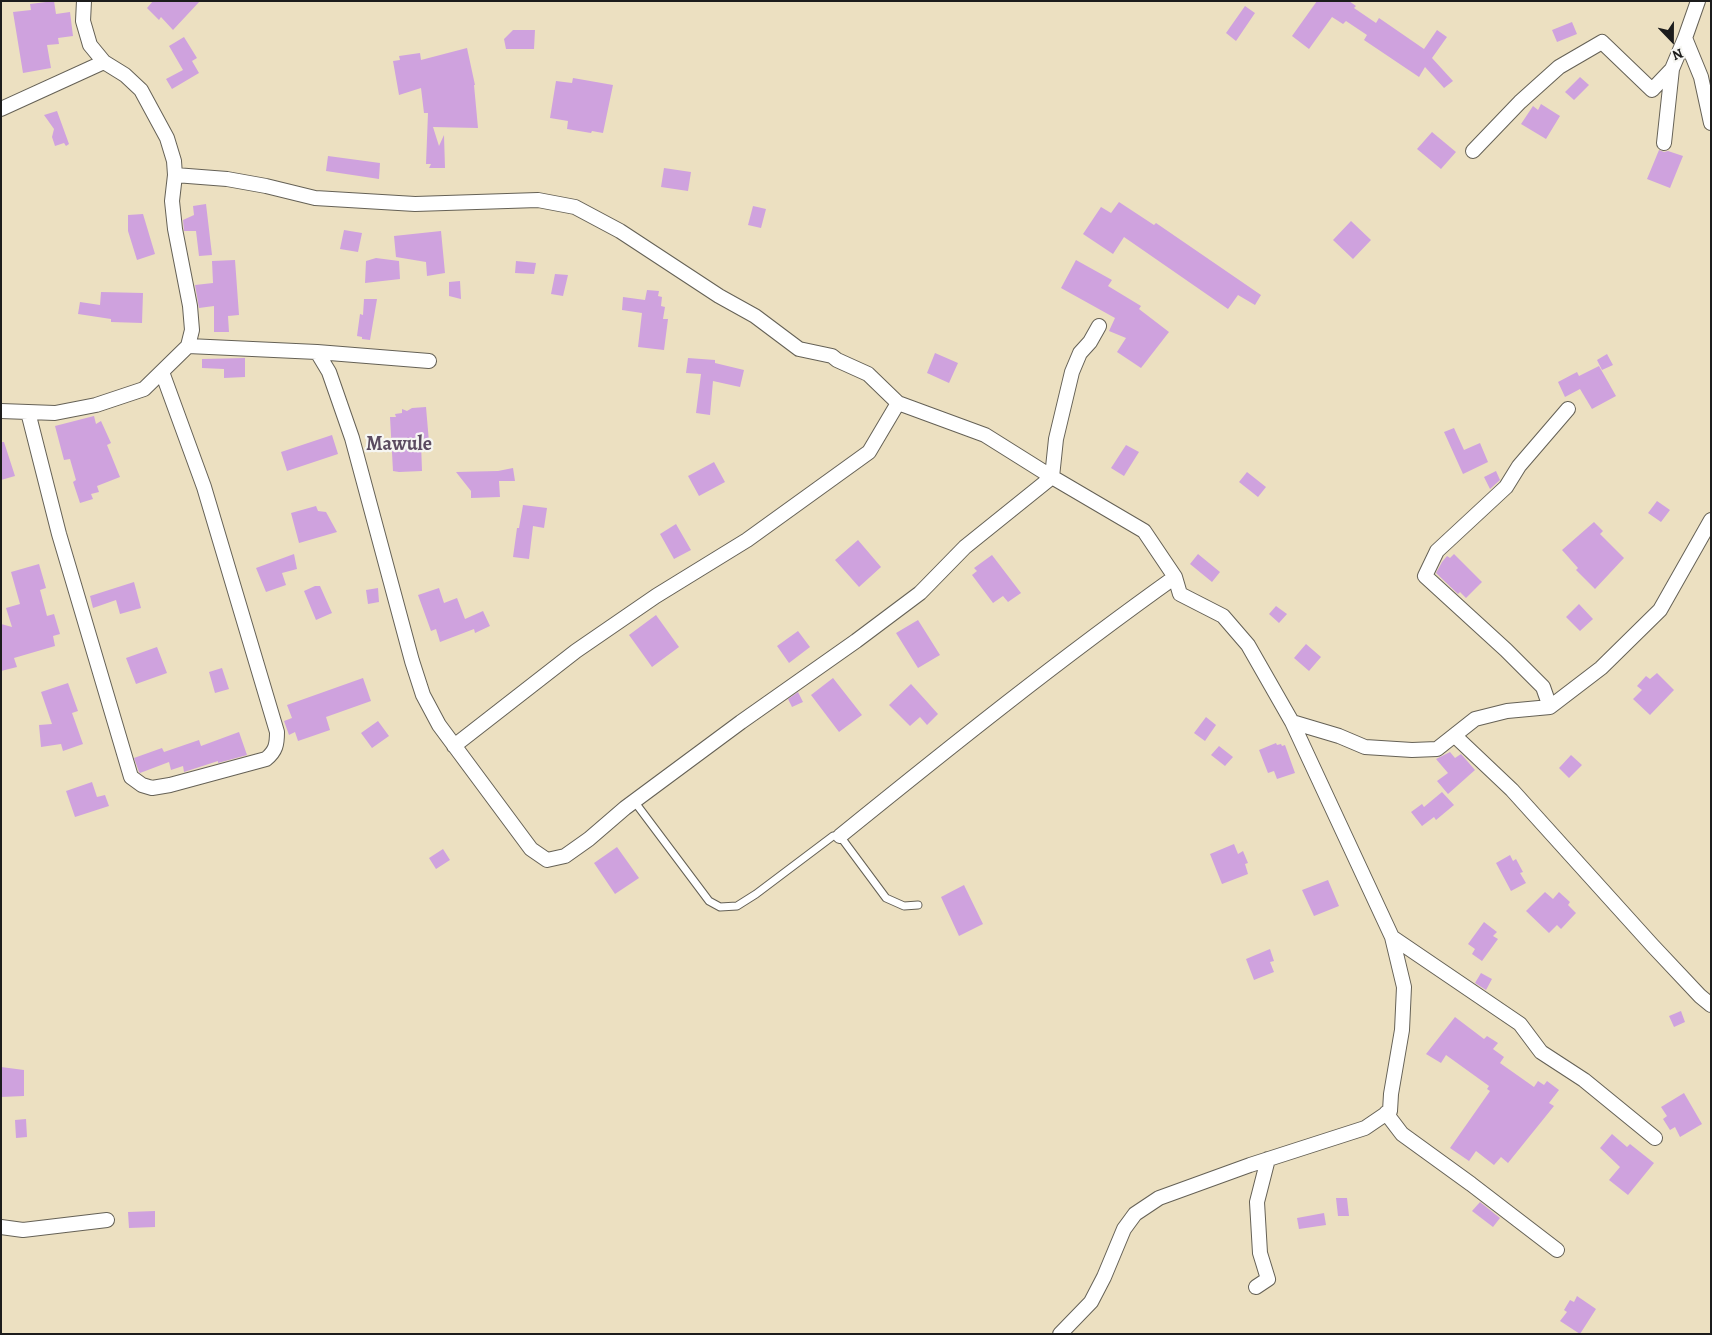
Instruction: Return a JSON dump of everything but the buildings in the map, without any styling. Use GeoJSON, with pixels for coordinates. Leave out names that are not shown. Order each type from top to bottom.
{"type":"FeatureCollection","features":[{"type":"Feature","properties":{"kind":"street"},"geometry":{"type":"LineString","coordinates":[[1,411],[55,413],[96,405],[144,389],[188,346],[192,330],[190,306],[175,229],[172,201],[175,176],[174,161],[167,138],[141,90],[124,75],[104,62],[90,45],[83,21],[84,1]]}},
{"type":"Feature","properties":{"kind":"street"},"geometry":{"type":"LineString","coordinates":[[1664,142],[1672,69],[1698,1]]}},
{"type":"Feature","properties":{"kind":"street"},"geometry":{"type":"LineString","coordinates":[[1684,38],[1701,77],[1711,123]]}},
{"type":"Feature","properties":{"kind":"street"},"geometry":{"type":"LineString","coordinates":[[1472,151],[1520,102],[1559,66],[1602,42],[1652,90],[1672,69]]}},
{"type":"Feature","properties":{"kind":"street"},"geometry":{"type":"LineString","coordinates":[[1,109],[58,85],[104,62]]}},
{"type":"Feature","properties":{"kind":"street"},"geometry":{"type":"LineString","coordinates":[[175,176],[227,179],[315,198],[415,204],[538,200],[575,207],[620,230],[719,296],[755,316],[799,349],[832,356],[868,374],[898,403],[985,435],[1144,531],[1175,577],[1180,594],[1223,616],[1248,645],[1292,722],[1392,937],[1404,987],[1402,1030],[1390,1110],[1365,1128],[1268,1159],[1159,1198],[1135,1214],[1124,1229],[1104,1277],[1091,1302],[1060,1334]]}},
{"type":"Feature","properties":{"kind":"street"},"geometry":{"type":"LineString","coordinates":[[317,352],[334,384],[352,438],[422,695],[439,725],[531,849],[547,860],[565,856],[588,840],[634,801],[920,593],[966,547],[1052,477],[1056,439],[1072,372],[1080,353],[1090,342],[1098,326]]}},
{"type":"Feature","properties":{"kind":"street"},"geometry":{"type":"LineString","coordinates":[[188,346],[317,352],[429,361]]}},
{"type":"Feature","properties":{"kind":"street"},"geometry":{"type":"LineString","coordinates":[[28,412],[59,534],[132,777],[142,785],[152,788],[170,786],[266,759],[273,754],[277,744],[277,732],[204,487],[162,372]]}},
{"type":"Feature","properties":{"kind":"street"},"geometry":{"type":"LineString","coordinates":[[454,746],[576,651],[656,596],[747,540],[869,452],[898,403]]}},
{"type":"Feature","properties":{"kind":"street"},"geometry":{"type":"LineString","coordinates":[[1550,707],[1543,687],[1506,650],[1425,576],[1437,552],[1506,487],[1520,466],[1568,409]]}},
{"type":"Feature","properties":{"kind":"street"},"geometry":{"type":"LineString","coordinates":[[1292,722],[1339,736],[1365,747],[1412,750],[1437,749],[1475,719],[1507,711],[1550,707],[1601,668],[1660,610],[1711,520]]}},
{"type":"Feature","properties":{"kind":"street"},"geometry":{"type":"LineString","coordinates":[[840,836],[1099,631],[1175,577]]}},
{"type":"Feature","properties":{"kind":"street"},"geometry":{"type":"LineString","coordinates":[[1455,736],[1512,790],[1688,984],[1711,1005]]}},
{"type":"Feature","properties":{"kind":"street"},"geometry":{"type":"LineString","coordinates":[[1392,937],[1520,1024],[1541,1052],[1584,1080],[1655,1138]]}},
{"type":"Feature","properties":{"kind":"street"},"geometry":{"type":"LineString","coordinates":[[1386,1113],[1402,1134],[1557,1250]]}},
{"type":"Feature","properties":{"kind":"street"},"geometry":{"type":"LineString","coordinates":[[1256,1286],[1268,1279],[1260,1253],[1257,1202],[1268,1159]]}},
{"type":"Feature","properties":{"kind":"street"},"geometry":{"type":"LineString","coordinates":[[1,1227],[24,1230],[107,1220]]}},
{"type":"Feature","properties":{"kind":"lane"},"geometry":{"type":"LineString","coordinates":[[634,801],[709,901],[720,907],[737,906],[833,836],[840,836],[886,898],[904,906],[918,905]]}},
{"type":"Feature","properties":{"kind":"district","name":"Mawule"},"geometry":{"type":"Point","coordinates":[399,445]}}]}
